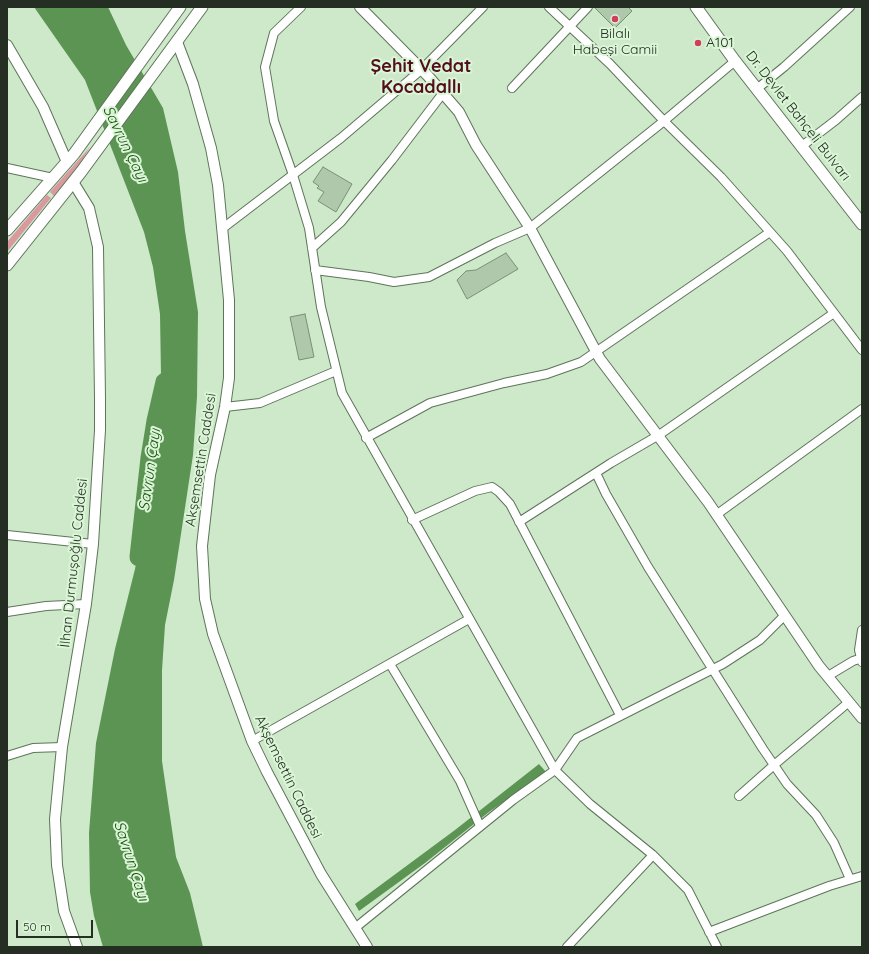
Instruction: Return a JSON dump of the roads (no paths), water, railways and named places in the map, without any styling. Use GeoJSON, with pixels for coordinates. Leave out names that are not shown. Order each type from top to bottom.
{"type":"FeatureCollection","features":[{"type":"Feature","properties":{"kind":"main road"},"geometry":{"type":"LineString","coordinates":[[7,230],[71,158],[180,7]]}},
{"type":"Feature","properties":{"kind":"main road"},"geometry":{"type":"LineString","coordinates":[[7,265],[81,172],[202,7]]}},
{"type":"Feature","properties":{"kind":"main road","name":"Dr. Devlet Bahçeli Bulvarı"},"geometry":{"type":"LineString","coordinates":[[696,7],[735,61],[758,88],[862,224]]}},
{"type":"Feature","properties":{"kind":"street"},"geometry":{"type":"LineString","coordinates":[[301,7],[274,33],[265,67],[274,122],[293,175],[309,228],[321,308],[342,393],[412,520],[555,770],[590,804],[653,855],[688,890],[717,947]]}},
{"type":"Feature","properties":{"kind":"street"},"geometry":{"type":"LineString","coordinates":[[360,7],[422,70],[459,112],[476,144],[530,228],[596,351],[660,435],[828,676],[862,718]]}},
{"type":"Feature","properties":{"kind":"street"},"geometry":{"type":"LineString","coordinates":[[223,228],[341,138],[422,70],[483,7]]}},
{"type":"Feature","properties":{"kind":"street"},"geometry":{"type":"LineString","coordinates":[[549,7],[610,64],[664,121],[721,177],[770,232],[862,350]]}},
{"type":"Feature","properties":{"kind":"street"},"geometry":{"type":"LineString","coordinates":[[512,88],[588,7]]}},
{"type":"Feature","properties":{"kind":"street"},"geometry":{"type":"LineString","coordinates":[[758,88],[784,67],[850,7]]}},
{"type":"Feature","properties":{"kind":"street"},"geometry":{"type":"LineString","coordinates":[[7,45],[43,106],[71,158]]}},
{"type":"Feature","properties":{"kind":"street","name":"Akşemsettin Caddesi"},"geometry":{"type":"LineString","coordinates":[[174,46],[192,84],[205,126],[218,185],[223,228],[230,336],[229,378],[225,407],[210,475],[204,515],[203,572],[205,599],[213,634],[252,741],[292,822],[321,874],[367,947]]}},
{"type":"Feature","properties":{"kind":"street"},"geometry":{"type":"LineString","coordinates":[[315,270],[370,277],[394,282],[429,277],[495,243],[530,228],[664,121],[735,61]]}},
{"type":"Feature","properties":{"kind":"street"},"geometry":{"type":"LineString","coordinates":[[312,248],[341,222],[392,160],[443,93]]}},
{"type":"Feature","properties":{"kind":"street"},"geometry":{"type":"LineString","coordinates":[[802,146],[836,120],[862,97]]}},
{"type":"Feature","properties":{"kind":"street"},"geometry":{"type":"LineString","coordinates":[[7,168],[53,178]]}},
{"type":"Feature","properties":{"kind":"street","name":"İlhan Durmuşoğlu Caddesi"},"geometry":{"type":"LineString","coordinates":[[73,182],[83,196],[93,220],[99,268],[100,430],[93,544],[86,604],[62,747],[55,819],[57,865],[64,911],[77,947]]}},
{"type":"Feature","properties":{"kind":"street"},"geometry":{"type":"LineString","coordinates":[[366,438],[430,404],[504,383],[547,374],[580,362],[770,232]]}},
{"type":"Feature","properties":{"kind":"street"},"geometry":{"type":"LineString","coordinates":[[518,522],[660,435],[834,313]]}},
{"type":"Feature","properties":{"kind":"street"},"geometry":{"type":"LineString","coordinates":[[225,407],[260,403],[336,371]]}},
{"type":"Feature","properties":{"kind":"street"},"geometry":{"type":"LineString","coordinates":[[716,515],[862,409]]}},
{"type":"Feature","properties":{"kind":"street"},"geometry":{"type":"LineString","coordinates":[[596,473],[606,494],[648,567],[774,765],[787,784],[816,815],[834,843],[850,879]]}},
{"type":"Feature","properties":{"kind":"street"},"geometry":{"type":"LineString","coordinates":[[412,520],[475,491],[492,488],[510,504],[518,522],[620,715]]}},
{"type":"Feature","properties":{"kind":"street"},"geometry":{"type":"LineString","coordinates":[[7,535],[93,544]]}},
{"type":"Feature","properties":{"kind":"street"},"geometry":{"type":"LineString","coordinates":[[7,612],[46,606],[86,604]]}},
{"type":"Feature","properties":{"kind":"street"},"geometry":{"type":"LineString","coordinates":[[355,928],[480,826],[555,770],[576,738],[713,669],[760,640],[785,615]]}},
{"type":"Feature","properties":{"kind":"street"},"geometry":{"type":"LineString","coordinates":[[252,741],[469,619]]}},
{"type":"Feature","properties":{"kind":"street"},"geometry":{"type":"LineString","coordinates":[[828,676],[853,661],[861,660],[859,650],[862,630]]}},
{"type":"Feature","properties":{"kind":"street"},"geometry":{"type":"LineString","coordinates":[[390,664],[460,782],[480,826]]}},
{"type":"Feature","properties":{"kind":"street"},"geometry":{"type":"LineString","coordinates":[[739,796],[849,702]]}},
{"type":"Feature","properties":{"kind":"street"},"geometry":{"type":"LineString","coordinates":[[7,756],[33,748],[62,747]]}},
{"type":"Feature","properties":{"kind":"street"},"geometry":{"type":"LineString","coordinates":[[567,947],[653,855]]}},
{"type":"Feature","properties":{"kind":"street"},"geometry":{"type":"LineString","coordinates":[[709,932],[850,879],[862,876]]}},
{"type":"Feature","properties":{"kind":"water"},"geometry":{"type":"Polygon","coordinates":[[[34,7],[108,7],[126,45],[163,108],[178,172],[185,231],[198,312],[197,397],[193,455],[174,580],[165,625],[162,670],[162,761],[176,857],[190,893],[203,947],[103,947],[94,916],[90,892],[89,833],[96,743],[115,649],[135,569],[152,478],[159,426],[161,375],[160,314],[153,267],[144,232],[85,80],[34,7]]]}},
{"type":"Feature","properties":{"kind":"water"},"geometry":{"type":"Polygon","coordinates":[[[539,764],[546,772],[489,812],[425,863],[359,911],[355,904],[455,830],[539,764]]]}},
{"type":"Feature","properties":{"kind":"waterway","name":"Savrun Çayı"},"geometry":{"type":"LineString","coordinates":[[139,557],[150,458],[156,421],[165,382]]}},
{"type":"Feature","properties":{"kind":"place","name":"Bilalı Habeşi Camii"},"geometry":{"type":"Point","coordinates":[615,19]}},
{"type":"Feature","properties":{"kind":"place","name":"A101"},"geometry":{"type":"Point","coordinates":[698,43]}},
{"type":"Feature","properties":{"kind":"district","name":"Şehit Vedat Kocadallı"},"geometry":{"type":"Point","coordinates":[421,77]}}]}
